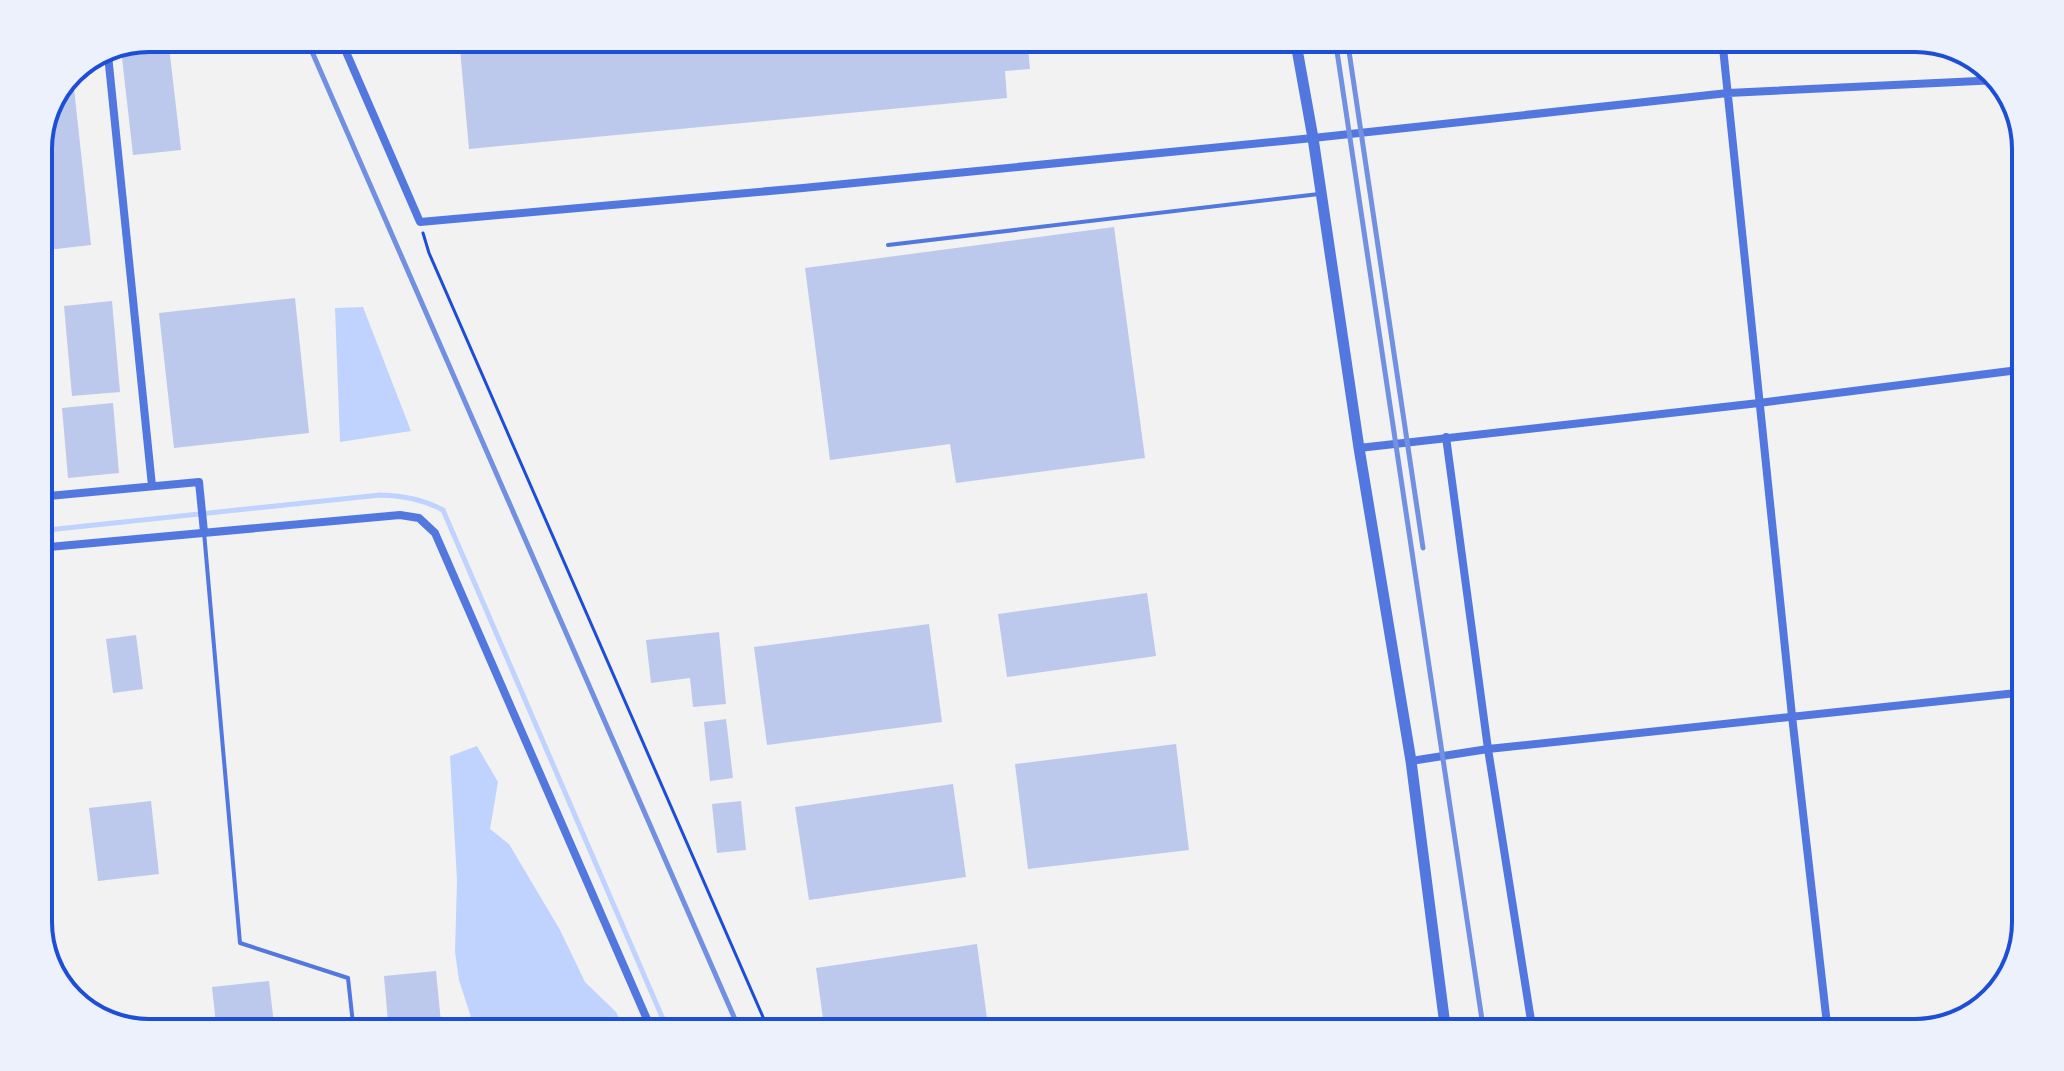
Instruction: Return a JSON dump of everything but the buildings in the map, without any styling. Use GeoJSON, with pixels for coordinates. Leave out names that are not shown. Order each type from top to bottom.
{"type":"FeatureCollection","features":[{"type":"Feature","properties":{"kind":"street"},"geometry":{"type":"LineString","coordinates":[[346,52],[420,222],[1313,138],[1728,93],[1984,81]]}},
{"type":"Feature","properties":{"kind":"street"},"geometry":{"type":"LineString","coordinates":[[1298,52],[1411,761],[1444,1019]]}},
{"type":"Feature","properties":{"kind":"street"},"geometry":{"type":"LineString","coordinates":[[1724,52],[1827,1019]]}},
{"type":"Feature","properties":{"kind":"street"},"geometry":{"type":"LineString","coordinates":[[109,61],[152,486]]}},
{"type":"Feature","properties":{"kind":"street"},"geometry":{"type":"LineString","coordinates":[[1359,448],[2012,371]]}},
{"type":"Feature","properties":{"kind":"street"},"geometry":{"type":"LineString","coordinates":[[1446,437],[1488,749],[1531,1019]]}},
{"type":"Feature","properties":{"kind":"street"},"geometry":{"type":"LineString","coordinates":[[52,496],[199,482],[204,532]]}},
{"type":"Feature","properties":{"kind":"street"},"geometry":{"type":"LineString","coordinates":[[52,547],[400,515],[419,518],[435,533],[647,1019]]}},
{"type":"Feature","properties":{"kind":"street"},"geometry":{"type":"LineString","coordinates":[[1411,761],[1488,749],[2012,693]]}},
{"type":"Feature","properties":{"kind":"lane"},"geometry":{"type":"LineString","coordinates":[[888,245],[1321,194]]}},
{"type":"Feature","properties":{"kind":"lane"},"geometry":{"type":"LineString","coordinates":[[204,532],[240,943],[348,978],[352,1019]]}},
{"type":"Feature","properties":{"kind":"path"},"geometry":{"type":"LineString","coordinates":[[420,222],[429,253],[764,1019]]}},
{"type":"Feature","properties":{"kind":"water"},"geometry":{"type":"Polygon","coordinates":[[[363,307],[411,431],[340,442],[335,308],[363,307]]]}},
{"type":"Feature","properties":{"kind":"water"},"geometry":{"type":"Polygon","coordinates":[[[477,746],[498,782],[490,829],[509,844],[560,930],[585,982],[619,1019],[472,1019],[459,980],[455,952],[457,880],[450,756],[477,746]]]}},
{"type":"Feature","properties":{"kind":"waterway"},"geometry":{"type":"LineString","coordinates":[[52,530],[380,495],[413,499],[443,510],[663,1019]]}},
{"type":"Feature","properties":{"kind":"railway"},"geometry":{"type":"LineString","coordinates":[[312,52],[735,1019]]}},
{"type":"Feature","properties":{"kind":"railway"},"geometry":{"type":"LineString","coordinates":[[1337,52],[1482,1019]]}},
{"type":"Feature","properties":{"kind":"railway"},"geometry":{"type":"LineString","coordinates":[[1349,52],[1423,548]]}}]}
